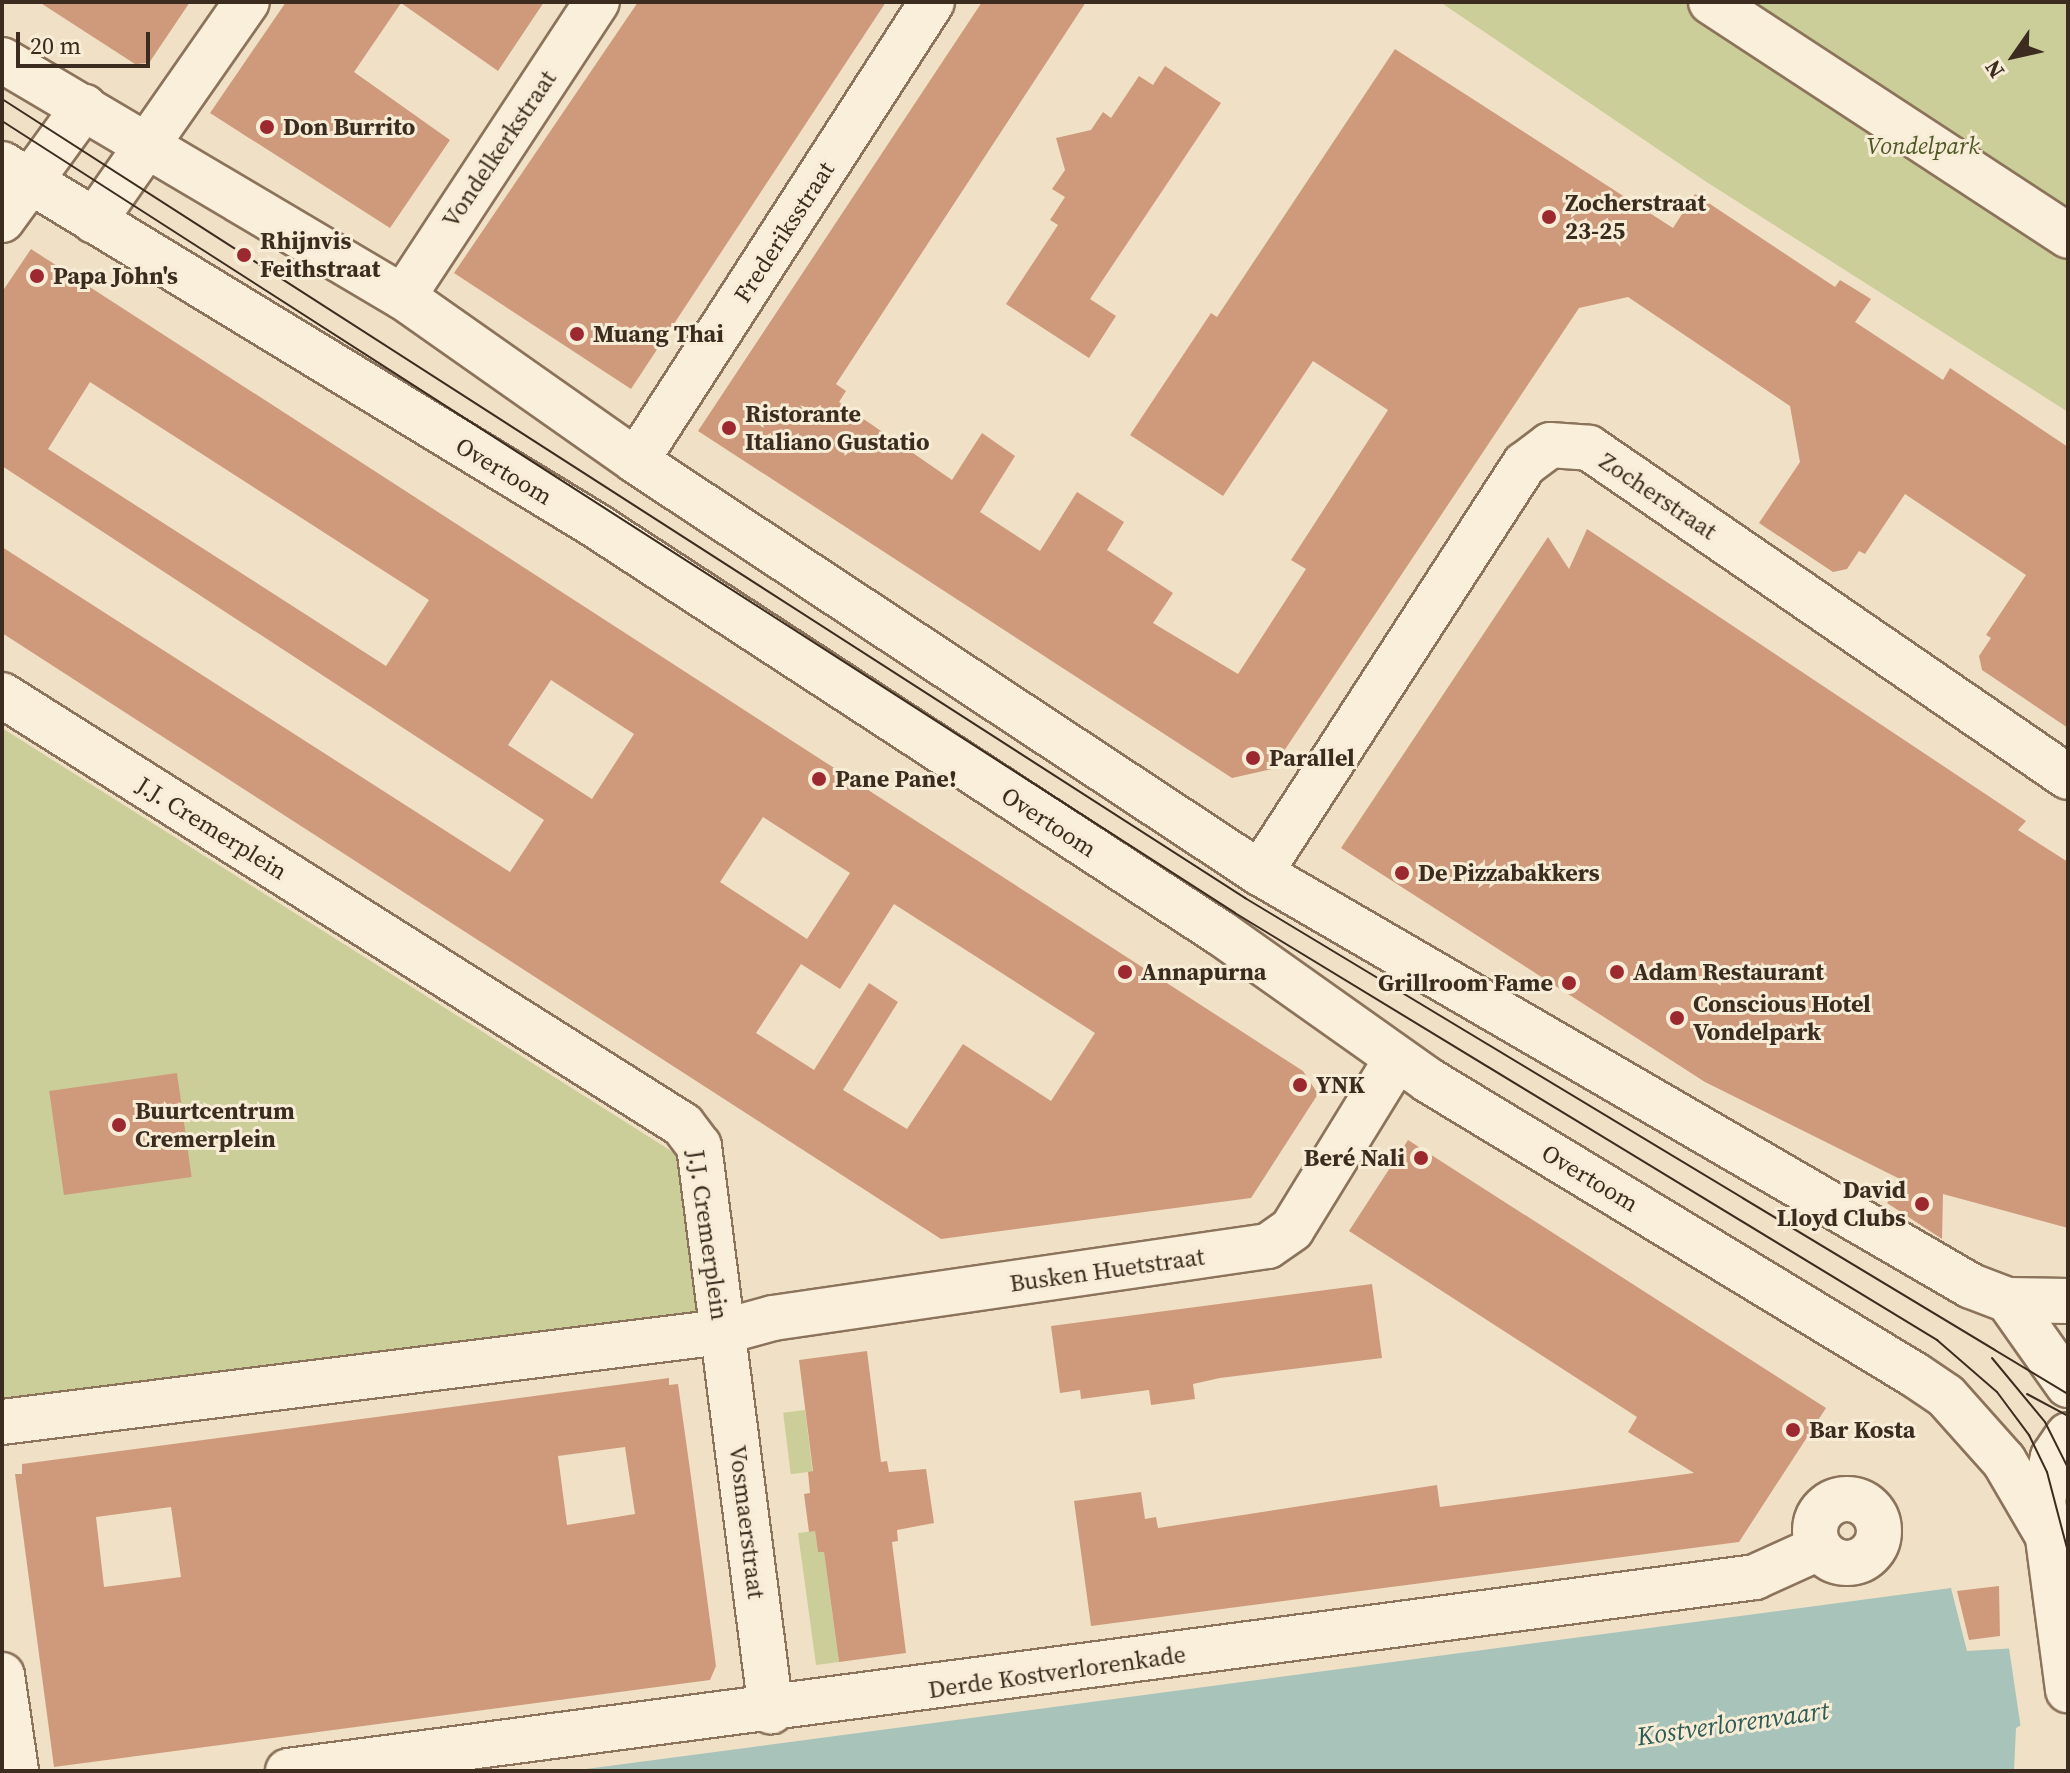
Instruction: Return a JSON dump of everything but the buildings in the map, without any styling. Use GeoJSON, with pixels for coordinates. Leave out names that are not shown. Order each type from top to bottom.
{"type":"FeatureCollection","features":[{"type":"Feature","properties":{"kind":"street"},"geometry":{"type":"LineString","coordinates":[[94,221],[247,2]]}},
{"type":"Feature","properties":{"kind":"street","name":"Vondelkerkstraat"},"geometry":{"type":"LineString","coordinates":[[403,297],[597,2]]}},
{"type":"Feature","properties":{"kind":"street","name":"Frederiksstraat"},"geometry":{"type":"LineString","coordinates":[[636,461],[932,2]]}},
{"type":"Feature","properties":{"kind":"street"},"geometry":{"type":"LineString","coordinates":[[1711,2],[2068,236]]}},
{"type":"Feature","properties":{"kind":"street"},"geometry":{"type":"LineString","coordinates":[[2,60],[403,297],[636,461],[1260,873],[1971,1286],[2008,1300],[2068,1301]]}},
{"type":"Feature","properties":{"kind":"street"},"geometry":{"type":"LineString","coordinates":[[2,220],[15,172],[84,107]]}},
{"type":"Feature","properties":{"kind":"street","name":"Overtoom"},"geometry":{"type":"LineString","coordinates":[[15,172],[595,525],[1222,934],[1396,1060],[1946,1396],[2012,1472],[2046,1533]]}},
{"type":"Feature","properties":{"kind":"street","name":"Zocherstraat"},"geometry":{"type":"LineString","coordinates":[[1260,873],[1525,464],[1550,445],[1589,448],[2068,777]]}},
{"type":"Feature","properties":{"kind":"street","name":"J.J. Cremerplein"},"geometry":{"type":"LineString","coordinates":[[2,695],[683,1125],[699,1146],[722,1332],[2,1422]]}},
{"type":"Feature","properties":{"kind":"street","name":"Busken Huetstraat"},"geometry":{"type":"LineString","coordinates":[[722,1332],[773,1318],[1268,1246],[1292,1229],[1396,1060]]}},
{"type":"Feature","properties":{"kind":"street"},"geometry":{"type":"LineString","coordinates":[[2008,1300],[2068,1385]]}},
{"type":"Feature","properties":{"kind":"street","name":"Vosmaerstraat"},"geometry":{"type":"LineString","coordinates":[[722,1332],[771,1711]]}},
{"type":"Feature","properties":{"kind":"street"},"geometry":{"type":"LineString","coordinates":[[1946,1396],[2063,1453],[2043,1500],[2068,1690]]}},
{"type":"Feature","properties":{"kind":"street","name":"Derde Kostverlorenkade"},"geometry":{"type":"LineString","coordinates":[[288,1771],[771,1711],[1755,1577],[1819,1548]]}},
{"type":"Feature","properties":{"kind":"street"},"geometry":{"type":"LineString","coordinates":[[2,1675],[16,1771]]}},
{"type":"Feature","properties":{"kind":"green space","name":"Vondelpark"},"geometry":{"type":"Polygon","coordinates":[[[1440,2],[2068,2],[2068,412],[1705,181],[1440,2]]]}},
{"type":"Feature","properties":{"kind":"green space"},"geometry":{"type":"Polygon","coordinates":[[[2,728],[684,1159],[700,1319],[2,1399],[2,728]]]}},
{"type":"Feature","properties":{"kind":"green space"},"geometry":{"type":"Polygon","coordinates":[[[805,1410],[813,1472],[791,1474],[783,1413],[805,1410]]]}},
{"type":"Feature","properties":{"kind":"green space"},"geometry":{"type":"Polygon","coordinates":[[[815,1531],[818,1552],[824,1552],[839,1662],[816,1665],[798,1533],[815,1531]]]}},
{"type":"Feature","properties":{"kind":"water","name":"Kostverlorenvaart"},"geometry":{"type":"Polygon","coordinates":[[[1951,1588],[1967,1651],[2017,1648],[2027,1722],[2016,1728],[2014,1771],[571,1771],[1951,1588]]]}},
{"type":"Feature","properties":{"kind":"pier"},"geometry":{"type":"Polygon","coordinates":[[[2068,1640],[2068,1721],[2021,1729],[2009,1648],[2068,1640]]]}},
{"type":"Feature","properties":{"kind":"tram line"},"geometry":{"type":"LineString","coordinates":[[2,99],[1245,898],[2068,1394]]}},
{"type":"Feature","properties":{"kind":"tram line"},"geometry":{"type":"LineString","coordinates":[[2,121],[1235,913],[1937,1340],[1997,1392],[2029,1435],[2047,1472],[2068,1552]]}},
{"type":"Feature","properties":{"kind":"tram line"},"geometry":{"type":"LineString","coordinates":[[1992,1358],[2045,1422],[2068,1468]]}},
{"type":"Feature","properties":{"kind":"tram line"},"geometry":{"type":"LineString","coordinates":[[2027,1394],[2068,1416]]}},
{"type":"Feature","properties":{"kind":"place","name":"Don Burrito"},"geometry":{"type":"Point","coordinates":[267,127]}},
{"type":"Feature","properties":{"kind":"place","name":"Zocherstraat 23-25"},"geometry":{"type":"Point","coordinates":[1549,217]}},
{"type":"Feature","properties":{"kind":"place","name":"Rhijnvis Feithstraat"},"geometry":{"type":"Point","coordinates":[244,255]}},
{"type":"Feature","properties":{"kind":"place","name":"Papa John's"},"geometry":{"type":"Point","coordinates":[37,276]}},
{"type":"Feature","properties":{"kind":"place","name":"Muang Thai"},"geometry":{"type":"Point","coordinates":[577,334]}},
{"type":"Feature","properties":{"kind":"place","name":"Ristorante Italiano Gustatio"},"geometry":{"type":"Point","coordinates":[729,428]}},
{"type":"Feature","properties":{"kind":"place","name":"Parallel"},"geometry":{"type":"Point","coordinates":[1253,758]}},
{"type":"Feature","properties":{"kind":"place","name":"Pane Pane!"},"geometry":{"type":"Point","coordinates":[819,779]}},
{"type":"Feature","properties":{"kind":"place","name":"De Pizzabakkers"},"geometry":{"type":"Point","coordinates":[1402,873]}},
{"type":"Feature","properties":{"kind":"place","name":"Annapurna"},"geometry":{"type":"Point","coordinates":[1125,972]}},
{"type":"Feature","properties":{"kind":"place","name":"Adam Restaurant"},"geometry":{"type":"Point","coordinates":[1617,972]}},
{"type":"Feature","properties":{"kind":"place","name":"Grillroom Fame"},"geometry":{"type":"Point","coordinates":[1569,983]}},
{"type":"Feature","properties":{"kind":"place","name":"Conscious Hotel Vondelpark"},"geometry":{"type":"Point","coordinates":[1677,1018]}},
{"type":"Feature","properties":{"kind":"place","name":"YNK"},"geometry":{"type":"Point","coordinates":[1300,1085]}},
{"type":"Feature","properties":{"kind":"place","name":"Buurtcentrum Cremerplein"},"geometry":{"type":"Point","coordinates":[119,1125]}},
{"type":"Feature","properties":{"kind":"place","name":"Beré Nali"},"geometry":{"type":"Point","coordinates":[1421,1158]}},
{"type":"Feature","properties":{"kind":"place","name":"David Lloyd Clubs"},"geometry":{"type":"Point","coordinates":[1922,1204]}},
{"type":"Feature","properties":{"kind":"place","name":"Bar Kosta"},"geometry":{"type":"Point","coordinates":[1793,1430]}}]}
